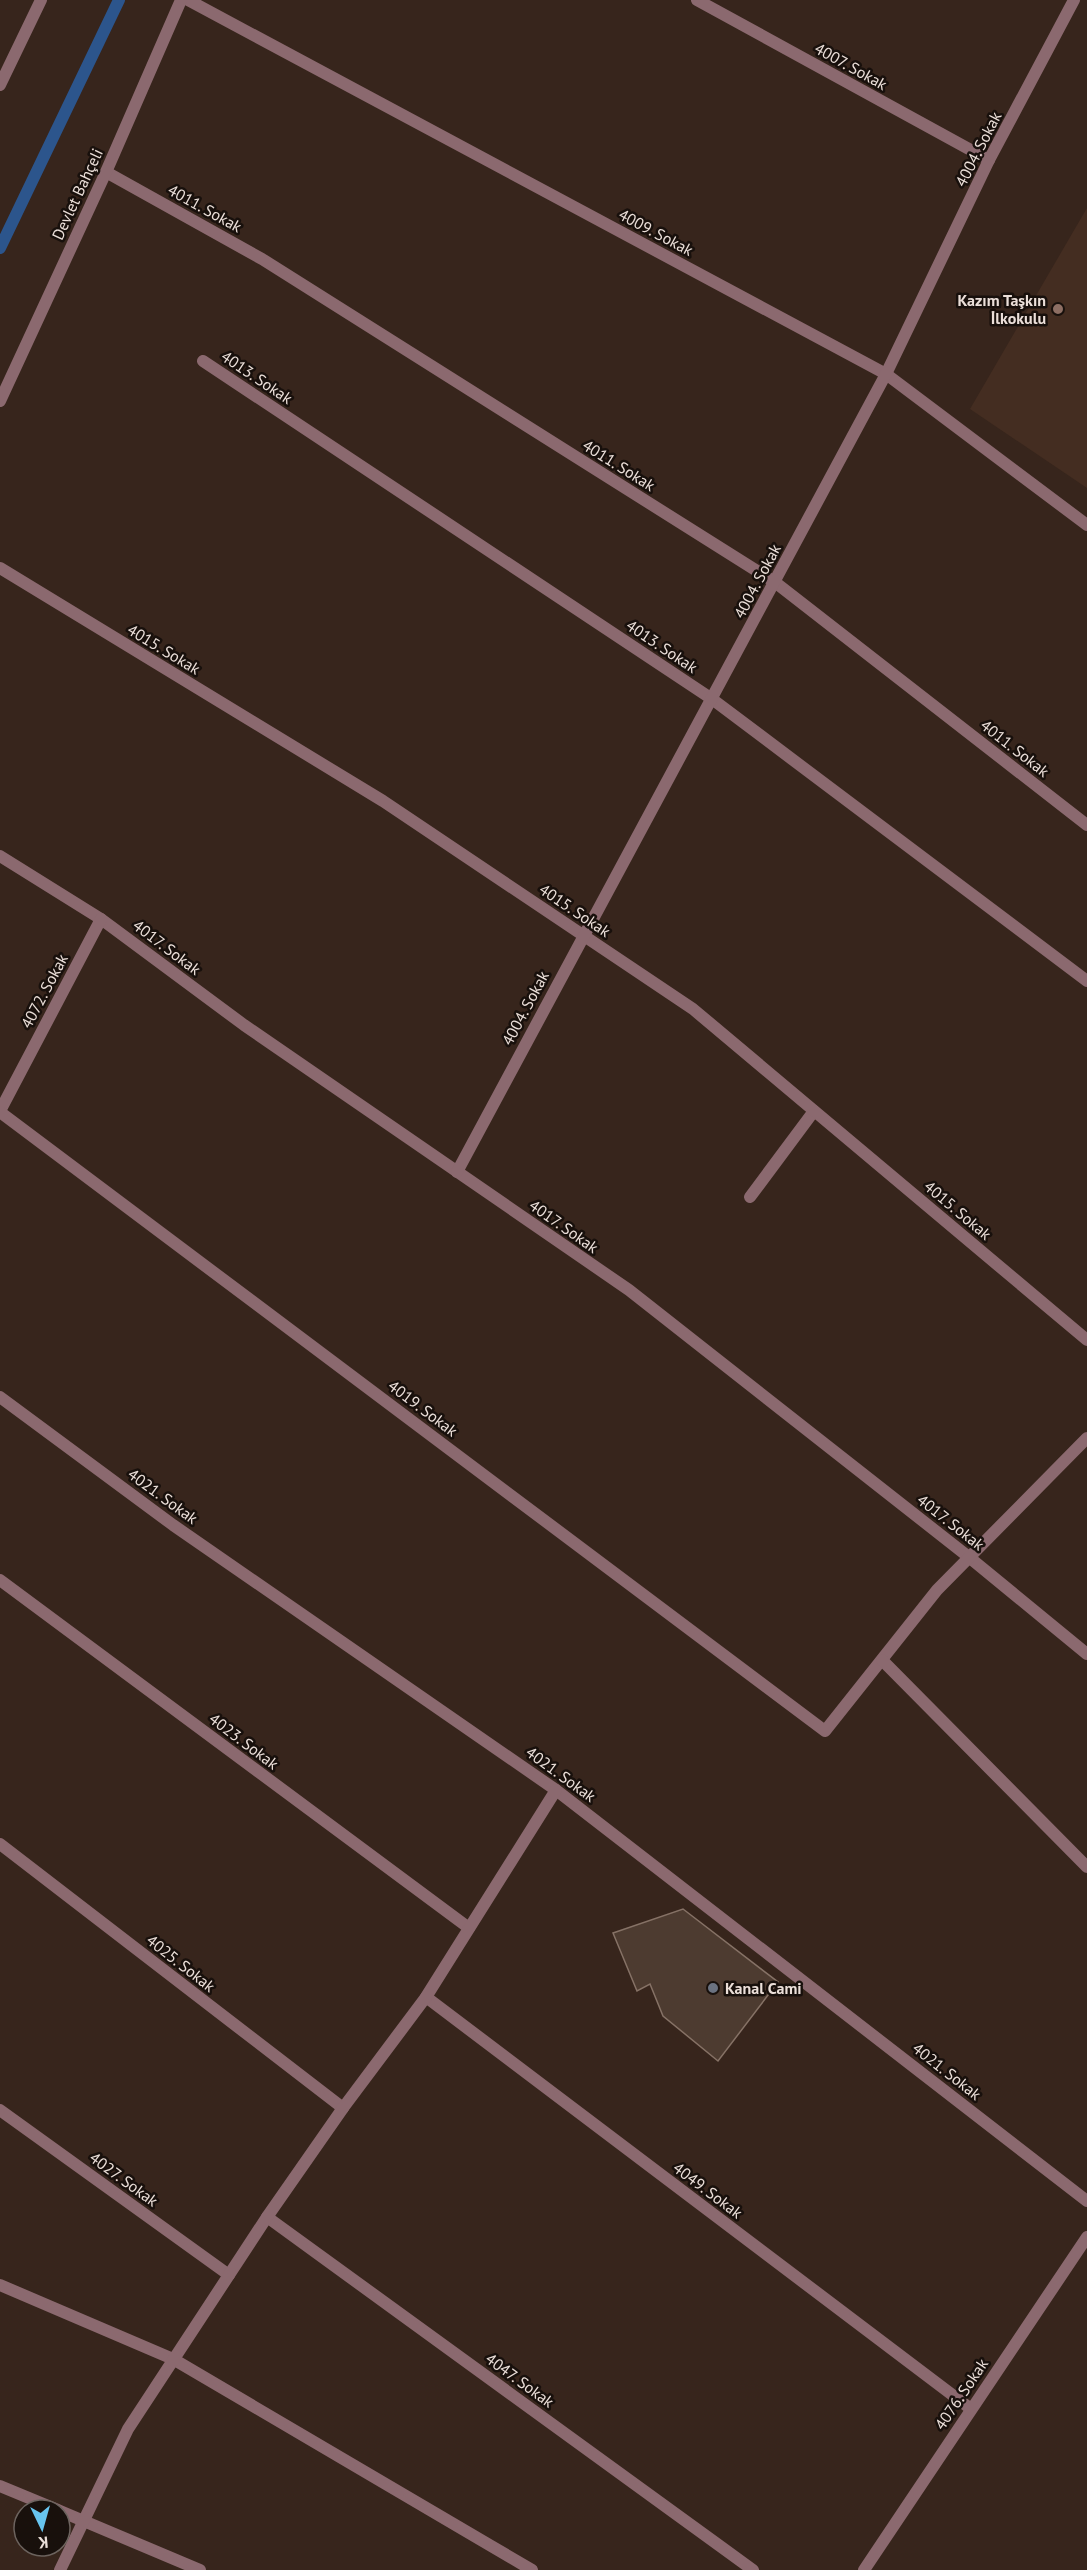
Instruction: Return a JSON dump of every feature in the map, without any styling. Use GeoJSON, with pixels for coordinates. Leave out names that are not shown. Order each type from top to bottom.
{"type":"FeatureCollection","features":[{"type":"Feature","properties":{"kind":"street"},"geometry":{"type":"LineString","coordinates":[[0,85],[41,0]]}},
{"type":"Feature","properties":{"kind":"street","name":"Devlet Bahçeli"},"geometry":{"type":"LineString","coordinates":[[0,401],[106,172],[181,0]]}},
{"type":"Feature","properties":{"kind":"street","name":"4009. Sokak"},"geometry":{"type":"LineString","coordinates":[[188,0],[886,374],[1087,525]]}},
{"type":"Feature","properties":{"kind":"street","name":"4007. Sokak"},"geometry":{"type":"LineString","coordinates":[[697,0],[989,160]]}},
{"type":"Feature","properties":{"kind":"street","name":"4004. Sokak"},"geometry":{"type":"LineString","coordinates":[[457,1172],[582,935],[776,583],[886,374],[989,160],[1074,0]]}},
{"type":"Feature","properties":{"kind":"street","name":"4011. Sokak"},"geometry":{"type":"LineString","coordinates":[[106,172],[262,259],[776,583],[1087,825]]}},
{"type":"Feature","properties":{"kind":"street","name":"4013. Sokak"},"geometry":{"type":"LineString","coordinates":[[203,361],[712,699],[1087,981]]}},
{"type":"Feature","properties":{"kind":"street","name":"4015. Sokak"},"geometry":{"type":"LineString","coordinates":[[0,568],[383,801],[693,1009],[1087,1340]]}},
{"type":"Feature","properties":{"kind":"street","name":"4017. Sokak"},"geometry":{"type":"LineString","coordinates":[[0,856],[101,919],[244,1025],[629,1290],[970,1557],[1087,1654]]}},
{"type":"Feature","properties":{"kind":"street","name":"4072. Sokak"},"geometry":{"type":"LineString","coordinates":[[0,1112],[101,919]]}},
{"type":"Feature","properties":{"kind":"street"},"geometry":{"type":"LineString","coordinates":[[750,1197],[814,1111]]}},
{"type":"Feature","properties":{"kind":"street","name":"4019. Sokak"},"geometry":{"type":"LineString","coordinates":[[0,1112],[825,1731],[882,1660]]}},
{"type":"Feature","properties":{"kind":"street","name":"4021. Sokak"},"geometry":{"type":"LineString","coordinates":[[0,1397],[173,1525],[556,1790],[1087,2201]]}},
{"type":"Feature","properties":{"kind":"street"},"geometry":{"type":"LineString","coordinates":[[1087,1438],[937,1590],[882,1660],[1087,1867]]}},
{"type":"Feature","properties":{"kind":"street","name":"4023. Sokak"},"geometry":{"type":"LineString","coordinates":[[0,1580],[469,1928]]}},
{"type":"Feature","properties":{"kind":"street"},"geometry":{"type":"LineString","coordinates":[[60,2570],[128,2429],[267,2217],[343,2108],[426,1997],[556,1790]]}},
{"type":"Feature","properties":{"kind":"street","name":"4025. Sokak"},"geometry":{"type":"LineString","coordinates":[[0,1844],[343,2108]]}},
{"type":"Feature","properties":{"kind":"street","name":"4049. Sokak"},"geometry":{"type":"LineString","coordinates":[[426,1997],[971,2409]]}},
{"type":"Feature","properties":{"kind":"street","name":"4027. Sokak"},"geometry":{"type":"LineString","coordinates":[[0,2110],[229,2275]]}},
{"type":"Feature","properties":{"kind":"street","name":"4047. Sokak"},"geometry":{"type":"LineString","coordinates":[[267,2217],[753,2570]]}},
{"type":"Feature","properties":{"kind":"street","name":"4076. Sokak"},"geometry":{"type":"LineString","coordinates":[[864,2570],[1087,2237]]}},
{"type":"Feature","properties":{"kind":"street"},"geometry":{"type":"LineString","coordinates":[[0,2285],[173,2359],[532,2570]]}},
{"type":"Feature","properties":{"kind":"street"},"geometry":{"type":"LineString","coordinates":[[0,2486],[30,2498]]}},
{"type":"Feature","properties":{"kind":"street"},"geometry":{"type":"LineString","coordinates":[[72,2516],[200,2570]]}},
{"type":"Feature","properties":{"kind":"shaded area","name":"Kazım Taşkın İlkokulu"},"geometry":{"type":"Polygon","coordinates":[[[1087,208],[1087,488],[970,409],[1087,208]]]}},
{"type":"Feature","properties":{"kind":"building","name":"Kanal Cami"},"geometry":{"type":"Polygon","coordinates":[[[683,1909],[778,1982],[718,2061],[663,2016],[650,1984],[637,1991],[613,1933],[683,1909]]]}},
{"type":"Feature","properties":{"kind":"waterway"},"geometry":{"type":"LineString","coordinates":[[0,248],[119,0]]}},
{"type":"Feature","properties":{"kind":"place","name":"Kazım Taşkın İlkokulu"},"geometry":{"type":"Point","coordinates":[1058,309]}},
{"type":"Feature","properties":{"kind":"place","name":"Kanal Cami"},"geometry":{"type":"Point","coordinates":[713,1988]}}]}
